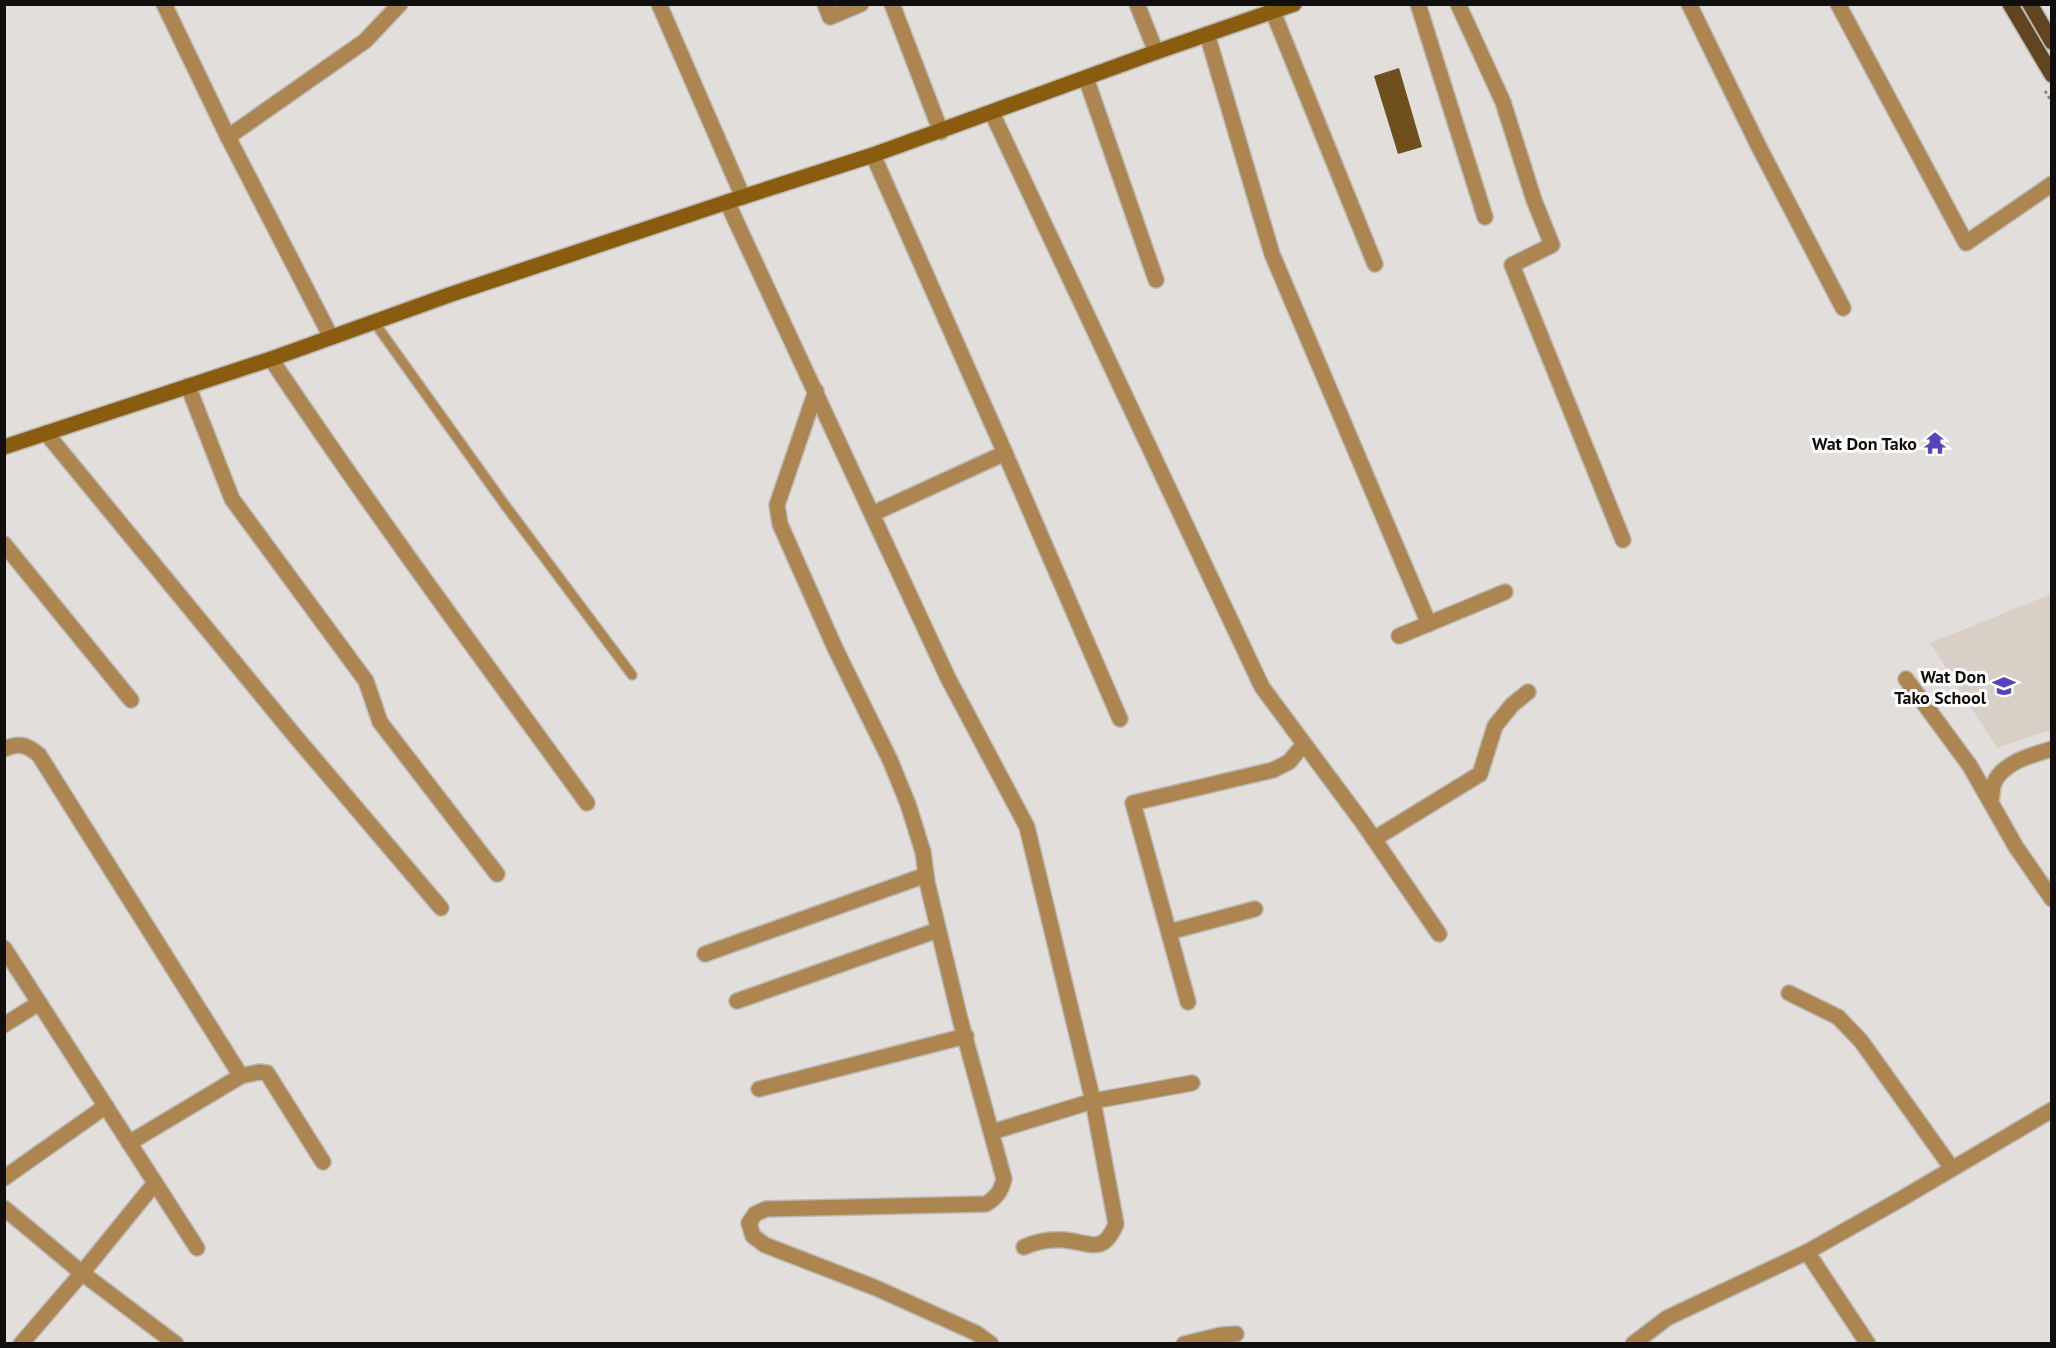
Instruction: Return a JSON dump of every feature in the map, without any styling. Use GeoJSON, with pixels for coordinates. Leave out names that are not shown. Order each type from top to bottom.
{"type":"FeatureCollection","features":[{"type":"Feature","properties":{"kind":"main road"},"geometry":{"type":"LineString","coordinates":[[2010,4],[2052,75]]}},
{"type":"Feature","properties":{"kind":"main road"},"geometry":{"type":"LineString","coordinates":[[2030,4],[2052,42]]}},
{"type":"Feature","properties":{"kind":"street"},"geometry":{"type":"LineString","coordinates":[[164,4],[228,137],[331,337]]}},
{"type":"Feature","properties":{"kind":"street"},"geometry":{"type":"LineString","coordinates":[[228,137],[365,42],[400,4]]}},
{"type":"Feature","properties":{"kind":"street"},"geometry":{"type":"LineString","coordinates":[[659,4],[743,197]]}},
{"type":"Feature","properties":{"kind":"street"},"geometry":{"type":"LineString","coordinates":[[825,4],[830,17],[861,4]]}},
{"type":"Feature","properties":{"kind":"street"},"geometry":{"type":"LineString","coordinates":[[892,4],[941,132]]}},
{"type":"Feature","properties":{"kind":"street"},"geometry":{"type":"LineString","coordinates":[[1137,4],[1156,52]]}},
{"type":"Feature","properties":{"kind":"street"},"geometry":{"type":"LineString","coordinates":[[1418,4],[1485,217]]}},
{"type":"Feature","properties":{"kind":"street"},"geometry":{"type":"LineString","coordinates":[[1458,4],[1503,102],[1534,200],[1552,245],[1512,265],[1623,540]]}},
{"type":"Feature","properties":{"kind":"street"},"geometry":{"type":"LineString","coordinates":[[1689,4],[1844,308]]}},
{"type":"Feature","properties":{"kind":"street"},"geometry":{"type":"LineString","coordinates":[[1838,4],[1965,243],[2052,184]]}},
{"type":"Feature","properties":{"kind":"street"},"geometry":{"type":"LineString","coordinates":[[4,447],[271,359],[727,202],[941,132],[1284,7],[1375,264]]}},
{"type":"Feature","properties":{"kind":"street"},"geometry":{"type":"LineString","coordinates":[[1207,34],[1272,254],[1429,624]]}},
{"type":"Feature","properties":{"kind":"street"},"geometry":{"type":"LineString","coordinates":[[1086,78],[1156,280]]}},
{"type":"Feature","properties":{"kind":"street"},"geometry":{"type":"LineString","coordinates":[[992,113],[1262,687],[1374,839],[1439,934]]}},
{"type":"Feature","properties":{"kind":"street"},"geometry":{"type":"LineString","coordinates":[[873,155],[1120,719]]}},
{"type":"Feature","properties":{"kind":"street"},"geometry":{"type":"LineString","coordinates":[[727,202],[948,678],[1027,827],[1093,1101],[1116,1224],[1111,1235],[1103,1243],[1093,1246],[1067,1240],[1054,1240],[1035,1242],[1024,1247]]}},
{"type":"Feature","properties":{"kind":"street"},"geometry":{"type":"LineString","coordinates":[[271,359],[414,566],[587,803]]}},
{"type":"Feature","properties":{"kind":"street"},"geometry":{"type":"LineString","coordinates":[[188,387],[232,499],[366,681],[380,723],[497,873]]}},
{"type":"Feature","properties":{"kind":"street"},"geometry":{"type":"LineString","coordinates":[[816,391],[777,505],[780,524],[835,648],[890,760],[908,804],[923,852],[938,930],[960,1018],[1004,1179],[995,1199],[986,1204],[766,1209],[755,1214],[749,1223],[753,1236],[765,1245],[876,1288],[976,1333],[991,1344]]}},
{"type":"Feature","properties":{"kind":"street"},"geometry":{"type":"LineString","coordinates":[[46,434],[441,908]]}},
{"type":"Feature","properties":{"kind":"street"},"geometry":{"type":"LineString","coordinates":[[873,514],[1005,453]]}},
{"type":"Feature","properties":{"kind":"street"},"geometry":{"type":"LineString","coordinates":[[4,544],[131,700]]}},
{"type":"Feature","properties":{"kind":"street"},"geometry":{"type":"LineString","coordinates":[[1400,636],[1505,592]]}},
{"type":"Feature","properties":{"kind":"street"},"geometry":{"type":"LineString","coordinates":[[1906,679],[1970,766],[2016,847],[2052,899]]}},
{"type":"Feature","properties":{"kind":"street"},"geometry":{"type":"LineString","coordinates":[[1374,839],[1480,774],[1495,726],[1512,705],[1528,692]]}},
{"type":"Feature","properties":{"kind":"street"},"geometry":{"type":"LineString","coordinates":[[4,749],[14,744],[27,745],[39,755],[241,1076]]}},
{"type":"Feature","properties":{"kind":"street"},"geometry":{"type":"LineString","coordinates":[[1188,1002],[1133,803],[1273,771],[1289,762],[1304,744]]}},
{"type":"Feature","properties":{"kind":"street"},"geometry":{"type":"LineString","coordinates":[[1991,802],[1994,783],[2006,768],[2026,757],[2052,749]]}},
{"type":"Feature","properties":{"kind":"street"},"geometry":{"type":"LineString","coordinates":[[705,954],[926,875]]}},
{"type":"Feature","properties":{"kind":"street"},"geometry":{"type":"LineString","coordinates":[[1169,932],[1255,909]]}},
{"type":"Feature","properties":{"kind":"street"},"geometry":{"type":"LineString","coordinates":[[737,1001],[938,930]]}},
{"type":"Feature","properties":{"kind":"street"},"geometry":{"type":"LineString","coordinates":[[4,948],[197,1248]]}},
{"type":"Feature","properties":{"kind":"street"},"geometry":{"type":"LineString","coordinates":[[1789,993],[1838,1017],[1861,1041],[1951,1167]]}},
{"type":"Feature","properties":{"kind":"street"},"geometry":{"type":"LineString","coordinates":[[4,1025],[39,1003]]}},
{"type":"Feature","properties":{"kind":"street"},"geometry":{"type":"LineString","coordinates":[[759,1089],[966,1036]]}},
{"type":"Feature","properties":{"kind":"street"},"geometry":{"type":"LineString","coordinates":[[129,1143],[241,1076],[259,1072],[267,1073],[323,1162]]}},
{"type":"Feature","properties":{"kind":"street"},"geometry":{"type":"LineString","coordinates":[[992,1132],[1093,1101],[1192,1083]]}},
{"type":"Feature","properties":{"kind":"street"},"geometry":{"type":"LineString","coordinates":[[4,1178],[106,1106]]}},
{"type":"Feature","properties":{"kind":"street"},"geometry":{"type":"LineString","coordinates":[[1633,1344],[1667,1318],[1807,1252],[2052,1110]]}},
{"type":"Feature","properties":{"kind":"street"},"geometry":{"type":"LineString","coordinates":[[21,1344],[155,1183]]}},
{"type":"Feature","properties":{"kind":"street"},"geometry":{"type":"LineString","coordinates":[[4,1208],[82,1273],[176,1344]]}},
{"type":"Feature","properties":{"kind":"street"},"geometry":{"type":"LineString","coordinates":[[1807,1252],[1868,1344]]}},
{"type":"Feature","properties":{"kind":"street"},"geometry":{"type":"LineString","coordinates":[[1184,1344],[1221,1335],[1236,1334]]}},
{"type":"Feature","properties":{"kind":"lane"},"geometry":{"type":"LineString","coordinates":[[374,322],[505,505],[632,675]]}},
{"type":"Feature","properties":{"kind":"shaded area","name":"Wat Don Tako School"},"geometry":{"type":"Polygon","coordinates":[[[2051,594],[2051,730],[1997,748],[1930,643],[2051,594]]]}},
{"type":"Feature","properties":{"kind":"building"},"geometry":{"type":"Polygon","coordinates":[[[1399,68],[1422,147],[1398,154],[1374,76],[1399,68]]]}},
{"type":"Feature","properties":{"kind":"place","name":"Wat Don Tako"},"geometry":{"type":"Point","coordinates":[1935,443]}},
{"type":"Feature","properties":{"kind":"place","name":"Wat Don Tako School"},"geometry":{"type":"Point","coordinates":[2004,686]}}]}
